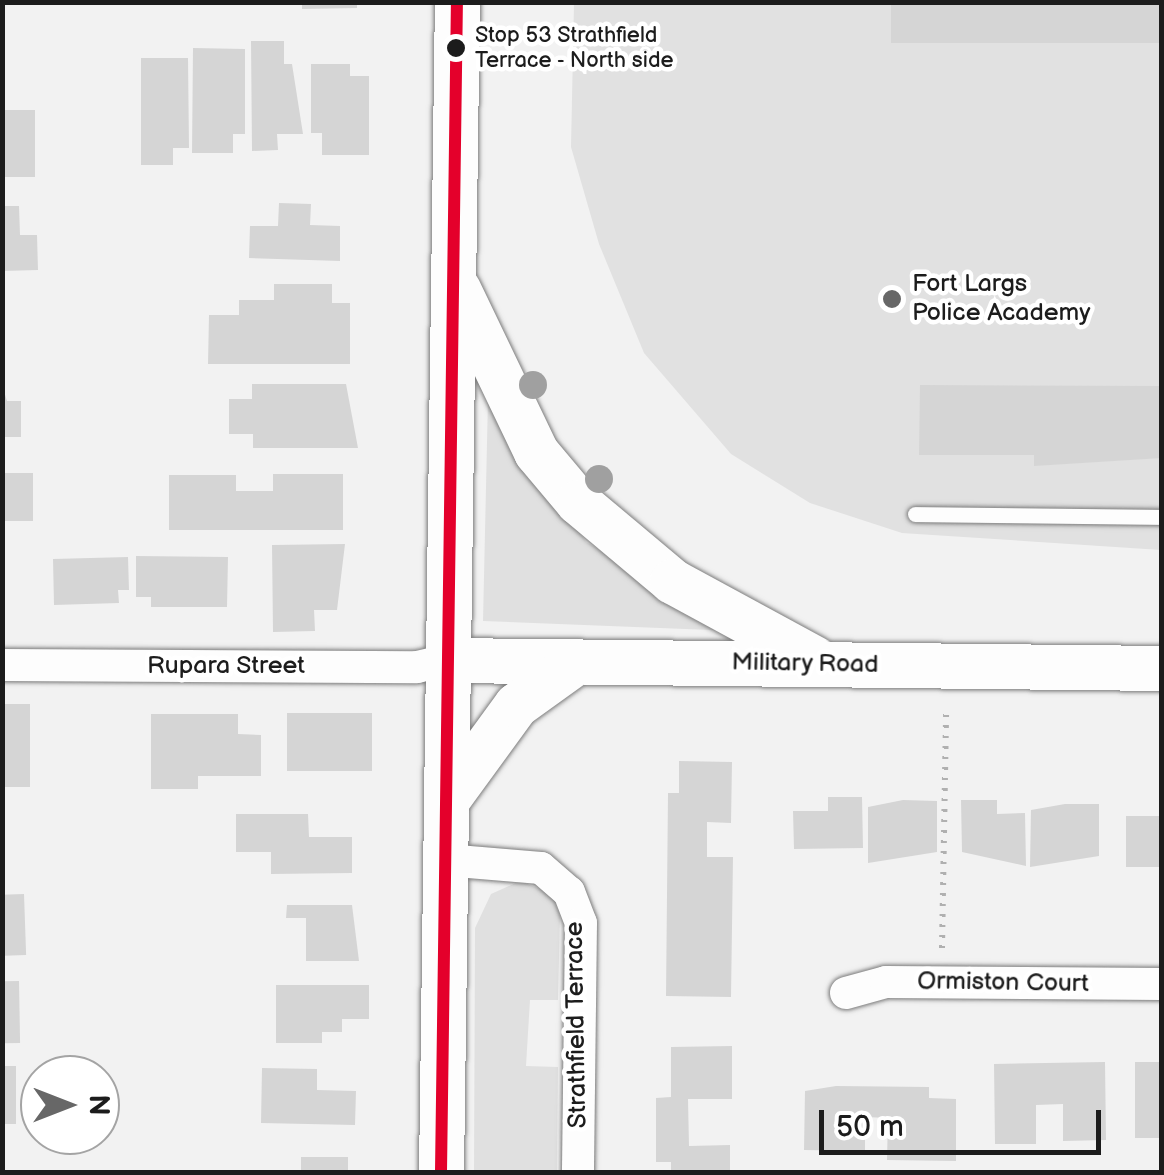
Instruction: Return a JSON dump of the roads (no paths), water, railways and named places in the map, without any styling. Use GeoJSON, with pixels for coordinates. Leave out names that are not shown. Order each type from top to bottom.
{"type":"FeatureCollection","features":[{"type":"Feature","properties":{"kind":"main road"},"geometry":{"type":"LineString","coordinates":[[442,1172],[456,2]]}},
{"type":"Feature","properties":{"kind":"main road"},"geometry":{"type":"LineString","coordinates":[[453,278],[536,452],[578,502],[672,582],[827,664]]}},
{"type":"Feature","properties":{"kind":"main road","name":"Military Road"},"geometry":{"type":"LineString","coordinates":[[448,660],[1162,668]]}},
{"type":"Feature","properties":{"kind":"main road"},"geometry":{"type":"LineString","coordinates":[[446,801],[516,705],[577,661]]}},
{"type":"Feature","properties":{"kind":"street","name":"Rupara Street"},"geometry":{"type":"LineString","coordinates":[[2,664],[416,667],[448,660]]}},
{"type":"Feature","properties":{"kind":"street","name":"Strathfield Terrace"},"geometry":{"type":"LineString","coordinates":[[445,860],[542,868],[569,892],[581,923],[578,1172]]}},
{"type":"Feature","properties":{"kind":"street","name":"Ormiston Court"},"geometry":{"type":"LineString","coordinates":[[846,993],[886,982],[1162,984]]}},
{"type":"Feature","properties":{"kind":"lane"},"geometry":{"type":"LineString","coordinates":[[915,514],[1162,517]]}},
{"type":"Feature","properties":{"kind":"place","name":"Stop 53 Strathfield Terrace - North side"},"geometry":{"type":"Point","coordinates":[456,48]}},
{"type":"Feature","properties":{"kind":"place","name":"Fort Largs Police Academy"},"geometry":{"type":"Point","coordinates":[892,299]}}]}
